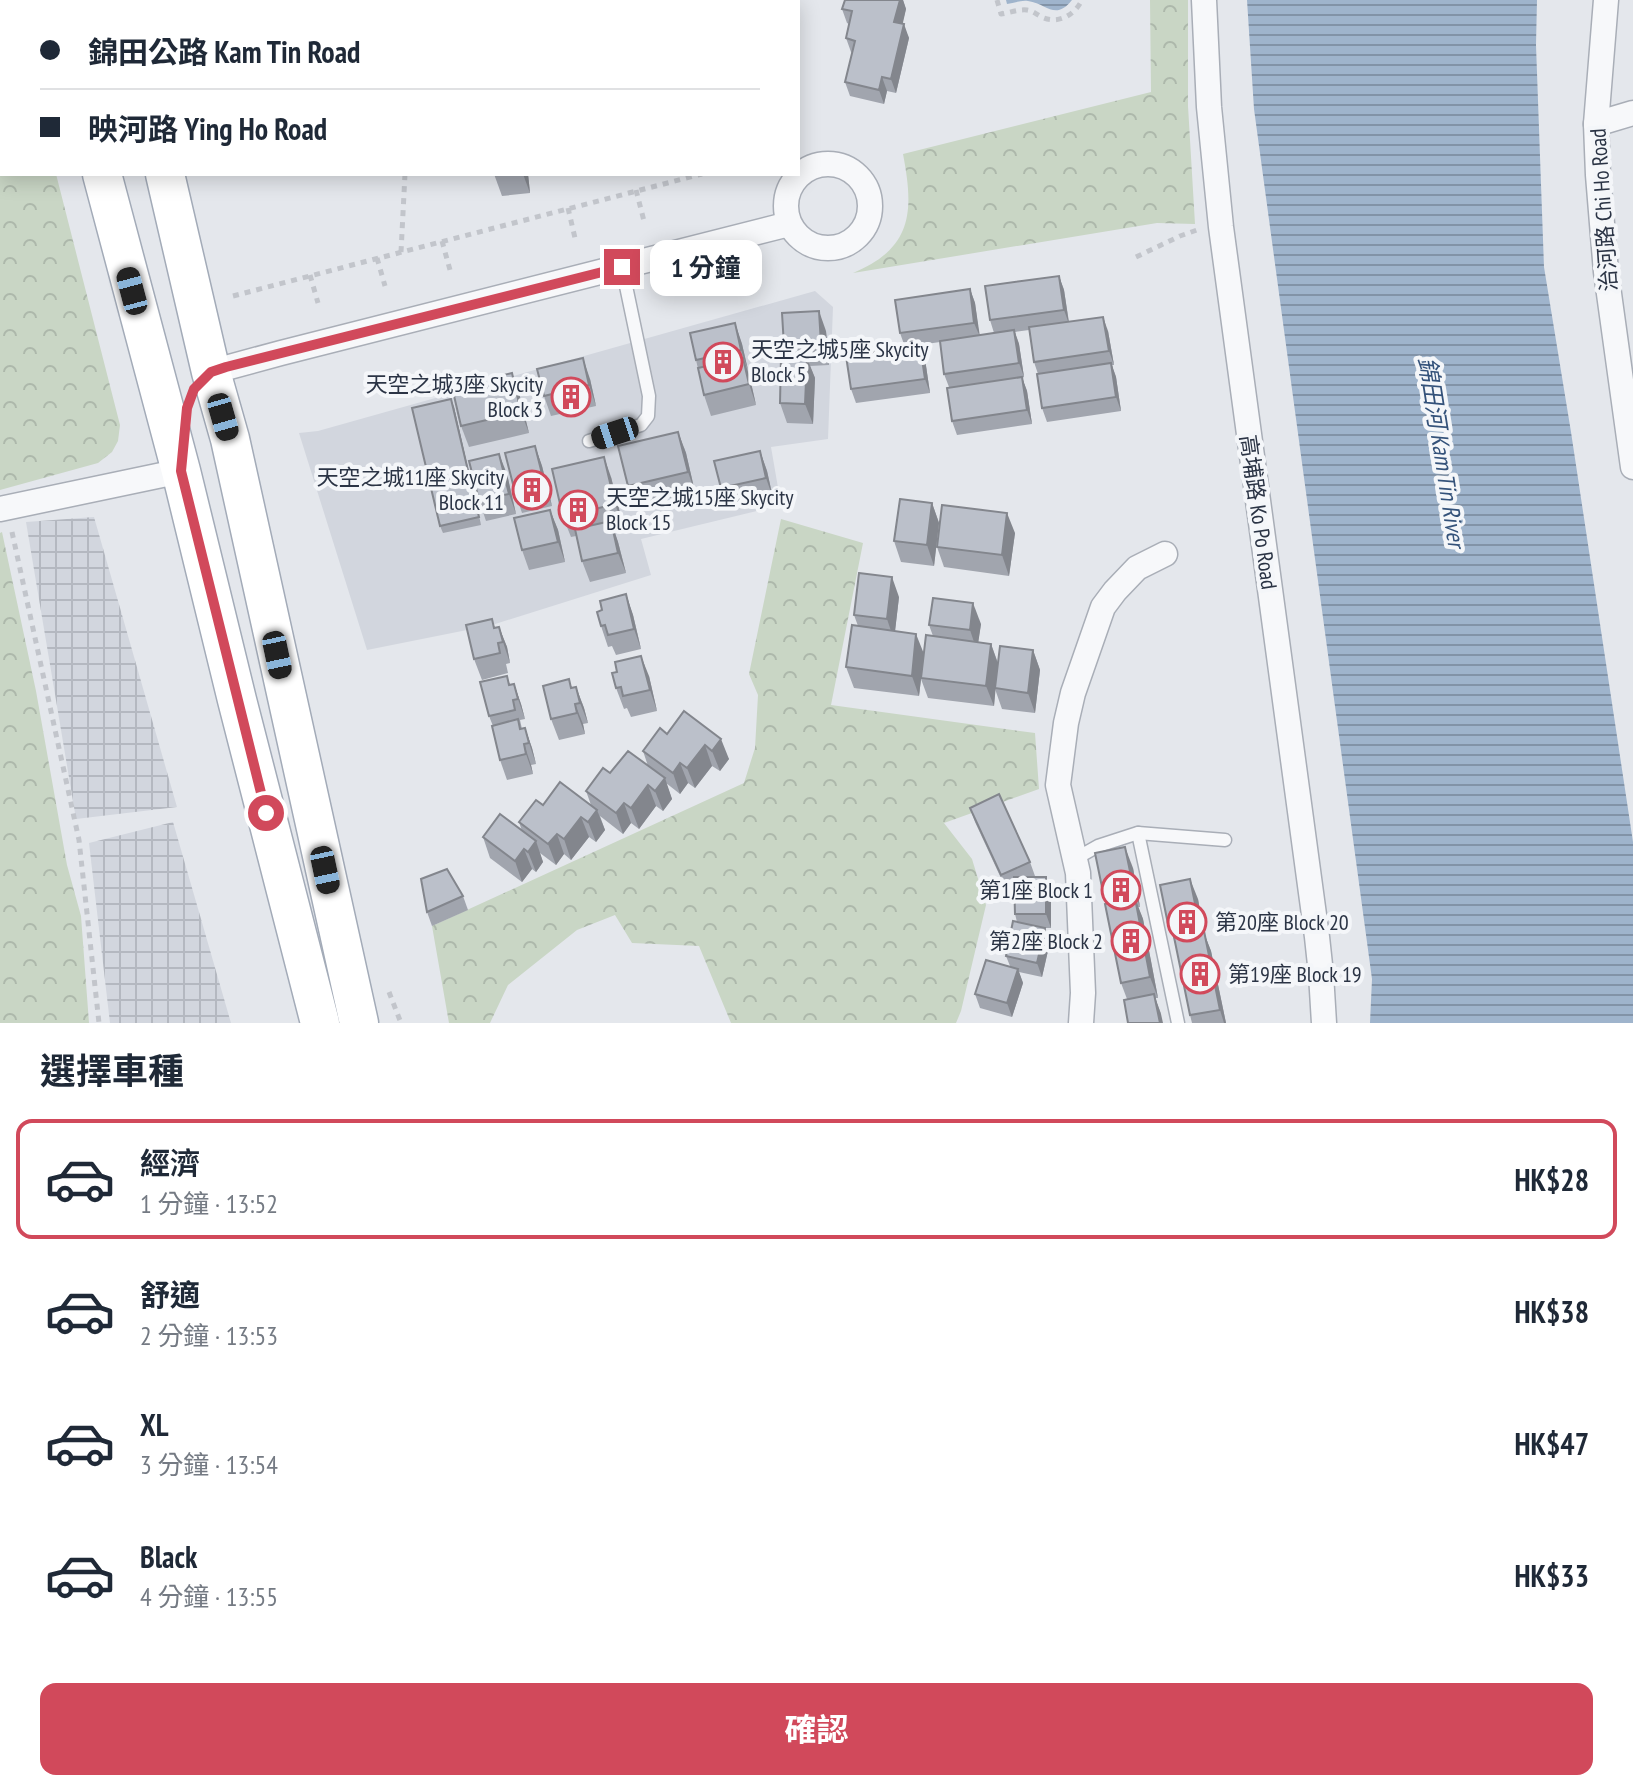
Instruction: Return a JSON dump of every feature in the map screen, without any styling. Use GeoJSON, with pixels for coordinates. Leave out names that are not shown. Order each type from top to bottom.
{"type":"FeatureCollection","features":[{"type":"Feature","properties":{"kind":"main road"},"geometry":{"type":"LineString","coordinates":[[103,176],[181,471],[320,1023]]}},
{"type":"Feature","properties":{"kind":"main road"},"geometry":{"type":"LineString","coordinates":[[165,176],[211,372],[391,1020]]}},
{"type":"Feature","properties":{"kind":"main road"},"geometry":{"type":"LineString","coordinates":[[181,471],[187,408],[194,389],[211,372]]}},
{"type":"Feature","properties":{"kind":"street","name":"高埔路 Ko Po Road"},"geometry":{"type":"LineString","coordinates":[[1204,0],[1210,121],[1221,227],[1315,921],[1324,1023]]}},
{"type":"Feature","properties":{"kind":"street","name":"治河路 Chi Ho Road"},"geometry":{"type":"LineString","coordinates":[[1606,0],[1596,124],[1606,272],[1633,467]]}},
{"type":"Feature","properties":{"kind":"street"},"geometry":{"type":"LineString","coordinates":[[1596,124],[1633,113]]}},
{"type":"Feature","properties":{"kind":"street"},"geometry":{"type":"LineString","coordinates":[[211,372],[789,224]]}},
{"type":"Feature","properties":{"kind":"street"},"geometry":{"type":"LineString","coordinates":[[4,508],[181,471]]}},
{"type":"Feature","properties":{"kind":"street"},"geometry":{"type":"LineString","coordinates":[[1081,1023],[1083,993],[1078,873],[1058,785],[1066,723],[1073,693],[1103,607],[1137,568],[1165,554]]}},
{"type":"Feature","properties":{"kind":"lane"},"geometry":{"type":"LineString","coordinates":[[589,441],[641,425],[648,416],[649,396],[622,267]]}},
{"type":"Feature","properties":{"kind":"lane"},"geometry":{"type":"LineString","coordinates":[[1075,859],[1098,846],[1138,833],[1225,840]]}},
{"type":"Feature","properties":{"kind":"lane"},"geometry":{"type":"LineString","coordinates":[[1138,833],[1178,1023]]}},
{"type":"Feature","properties":{"kind":"path"},"geometry":{"type":"LineString","coordinates":[[997,0],[1001,14],[1024,10],[1057,20],[1078,8],[1082,0]]}},
{"type":"Feature","properties":{"kind":"path"},"geometry":{"type":"LineString","coordinates":[[401,252],[405,176]]}},
{"type":"Feature","properties":{"kind":"path"},"geometry":{"type":"LineString","coordinates":[[233,296],[694,176]]}},
{"type":"Feature","properties":{"kind":"path"},"geometry":{"type":"LineString","coordinates":[[636,190],[644,221]]}},
{"type":"Feature","properties":{"kind":"path"},"geometry":{"type":"LineString","coordinates":[[568,208],[575,238]]}},
{"type":"Feature","properties":{"kind":"path"},"geometry":{"type":"LineString","coordinates":[[1136,257],[1180,236],[1204,228],[1221,227]]}},
{"type":"Feature","properties":{"kind":"path"},"geometry":{"type":"LineString","coordinates":[[442,241],[450,270]]}},
{"type":"Feature","properties":{"kind":"path"},"geometry":{"type":"LineString","coordinates":[[377,258],[385,286]]}},
{"type":"Feature","properties":{"kind":"path"},"geometry":{"type":"LineString","coordinates":[[310,275],[318,303]]}},
{"type":"Feature","properties":{"kind":"path"},"geometry":{"type":"LineString","coordinates":[[4,508],[11,528],[79,840],[99,1023]]}},
{"type":"Feature","properties":{"kind":"path"},"geometry":{"type":"LineString","coordinates":[[389,993],[391,1020]]}},
{"type":"Feature","properties":{"kind":"shaded area"},"geometry":{"type":"Polygon","coordinates":[[[815,291],[833,307],[828,439],[771,447],[781,505],[641,539],[651,575],[492,625],[367,650],[299,433],[318,431],[815,291]]]}},
{"type":"Feature","properties":{"kind":"shaded area"},"geometry":{"type":"Polygon","coordinates":[[[94,517],[177,807],[76,819],[26,522],[94,517]]]}},
{"type":"Feature","properties":{"kind":"shaded area"},"geometry":{"type":"Polygon","coordinates":[[[173,822],[231,1023],[110,1023],[89,843],[173,822]]]}},
{"type":"Feature","properties":{"kind":"green space"},"geometry":{"type":"Polygon","coordinates":[[[1150,0],[1188,0],[1188,106],[1195,224],[1157,223],[853,273],[888,252],[905,226],[908,193],[903,154],[1151,92],[1150,0]]]}},
{"type":"Feature","properties":{"kind":"green space"},"geometry":{"type":"Polygon","coordinates":[[[0,176],[57,176],[120,425],[118,441],[112,452],[98,463],[0,490],[0,176]]]}},
{"type":"Feature","properties":{"kind":"green space"},"geometry":{"type":"Polygon","coordinates":[[[781,519],[863,543],[831,705],[1035,733],[1039,789],[944,823],[972,859],[986,905],[956,1023],[731,1023],[699,946],[632,943],[615,915],[577,930],[508,985],[490,1023],[449,1023],[432,926],[744,783],[755,748],[758,695],[749,674],[781,519]]]}},
{"type":"Feature","properties":{"kind":"green space"},"geometry":{"type":"Polygon","coordinates":[[[2,532],[36,691],[67,865],[81,916],[89,1023],[0,1023],[2,532]]]}},
{"type":"Feature","properties":{"kind":"water"},"geometry":{"type":"Polygon","coordinates":[[[1006,0],[1072,0],[1061,9],[1051,10],[1028,1],[1007,4],[1006,0]]]}},
{"type":"Feature","properties":{"kind":"water","name":"錦田河 Kam Tin River"},"geometry":{"type":"Polygon","coordinates":[[[1247,0],[1537,0],[1544,267],[1633,842],[1633,1023],[1370,1023],[1372,979],[1254,109],[1247,0]]]}},
{"type":"Feature","properties":{"kind":"building"},"geometry":{"type":"Polygon","coordinates":[[[845,0],[900,0],[894,22],[904,24],[891,79],[882,77],[879,90],[845,82],[855,41],[846,38],[852,11],[842,9],[845,0]]]}},
{"type":"Feature","properties":{"kind":"building"},"geometry":{"type":"Polygon","coordinates":[[[1059,276],[1064,310],[990,320],[985,286],[1059,276]]]}},
{"type":"Feature","properties":{"kind":"building"},"geometry":{"type":"Polygon","coordinates":[[[970,289],[974,323],[900,333],[895,300],[970,289]]]}},
{"type":"Feature","properties":{"kind":"building"},"geometry":{"type":"Polygon","coordinates":[[[819,311],[821,344],[784,346],[782,313],[819,311]]]}},
{"type":"Feature","properties":{"kind":"building"},"geometry":{"type":"Polygon","coordinates":[[[1103,317],[1109,351],[1034,362],[1029,327],[1103,317]]]}},
{"type":"Feature","properties":{"kind":"building"},"geometry":{"type":"Polygon","coordinates":[[[735,323],[741,350],[696,360],[690,333],[735,323]]]}},
{"type":"Feature","properties":{"kind":"building"},"geometry":{"type":"Polygon","coordinates":[[[1014,330],[1019,363],[944,374],[940,341],[1014,330]]]}},
{"type":"Feature","properties":{"kind":"building"},"geometry":{"type":"Polygon","coordinates":[[[920,345],[925,379],[851,389],[846,356],[920,345]]]}},
{"type":"Feature","properties":{"kind":"building"},"geometry":{"type":"Polygon","coordinates":[[[781,357],[807,358],[805,404],[780,403],[781,357]]]}},
{"type":"Feature","properties":{"kind":"building"},"geometry":{"type":"Polygon","coordinates":[[[583,358],[589,385],[544,396],[537,369],[583,358]]]}},
{"type":"Feature","properties":{"kind":"building"},"geometry":{"type":"Polygon","coordinates":[[[743,358],[749,384],[704,395],[698,368],[743,358]]]}},
{"type":"Feature","properties":{"kind":"building"},"geometry":{"type":"Polygon","coordinates":[[[1111,363],[1116,397],[1042,408],[1037,374],[1111,363]]]}},
{"type":"Feature","properties":{"kind":"building"},"geometry":{"type":"Polygon","coordinates":[[[512,373],[521,412],[461,426],[452,387],[512,373]]]}},
{"type":"Feature","properties":{"kind":"building"},"geometry":{"type":"Polygon","coordinates":[[[1022,377],[1027,410],[952,421],[947,388],[1022,377]]]}},
{"type":"Feature","properties":{"kind":"building"},"geometry":{"type":"Polygon","coordinates":[[[451,399],[479,517],[440,526],[412,408],[451,399]]]}},
{"type":"Feature","properties":{"kind":"building"},"geometry":{"type":"Polygon","coordinates":[[[678,432],[688,472],[628,486],[618,446],[678,432]]]}},
{"type":"Feature","properties":{"kind":"building"},"geometry":{"type":"Polygon","coordinates":[[[535,446],[545,486],[515,492],[505,453],[535,446]]]}},
{"type":"Feature","properties":{"kind":"building"},"geometry":{"type":"Polygon","coordinates":[[[760,451],[766,478],[721,488],[714,461],[760,451]]]}},
{"type":"Feature","properties":{"kind":"building"},"geometry":{"type":"Polygon","coordinates":[[[499,454],[509,494],[479,500],[469,461],[499,454]]]}},
{"type":"Feature","properties":{"kind":"building"},"geometry":{"type":"Polygon","coordinates":[[[604,457],[615,504],[563,517],[552,469],[604,457]]]}},
{"type":"Feature","properties":{"kind":"building"},"geometry":{"type":"Polygon","coordinates":[[[900,499],[932,503],[927,545],[894,541],[900,499]]]}},
{"type":"Feature","properties":{"kind":"building"},"geometry":{"type":"Polygon","coordinates":[[[942,505],[1007,513],[1002,555],[937,547],[942,505]]]}},
{"type":"Feature","properties":{"kind":"building"},"geometry":{"type":"Polygon","coordinates":[[[550,510],[558,542],[522,550],[514,518],[550,510]]]}},
{"type":"Feature","properties":{"kind":"building"},"geometry":{"type":"Polygon","coordinates":[[[611,521],[618,553],[582,561],[575,529],[611,521]]]}},
{"type":"Feature","properties":{"kind":"building"},"geometry":{"type":"Polygon","coordinates":[[[859,573],[892,577],[887,619],[854,615],[859,573]]]}},
{"type":"Feature","properties":{"kind":"building"},"geometry":{"type":"Polygon","coordinates":[[[626,594],[634,629],[608,635],[605,625],[601,626],[597,612],[602,610],[600,601],[626,594]]]}},
{"type":"Feature","properties":{"kind":"building"},"geometry":{"type":"Polygon","coordinates":[[[933,598],[973,603],[970,630],[929,625],[933,598]]]}},
{"type":"Feature","properties":{"kind":"building"},"geometry":{"type":"Polygon","coordinates":[[[492,619],[494,628],[499,627],[503,642],[498,643],[500,653],[474,659],[466,625],[492,619]]]}},
{"type":"Feature","properties":{"kind":"building"},"geometry":{"type":"Polygon","coordinates":[[[852,625],[916,634],[912,676],[846,667],[852,625]]]}},
{"type":"Feature","properties":{"kind":"building"},"geometry":{"type":"Polygon","coordinates":[[[926,635],[991,644],[986,686],[921,678],[926,635]]]}},
{"type":"Feature","properties":{"kind":"building"},"geometry":{"type":"Polygon","coordinates":[[[1000,646],[1033,650],[1028,693],[995,688],[1000,646]]]}},
{"type":"Feature","properties":{"kind":"building"},"geometry":{"type":"Polygon","coordinates":[[[641,656],[650,690],[623,696],[621,687],[616,688],[612,673],[617,672],[615,662],[641,656]]]}},
{"type":"Feature","properties":{"kind":"building"},"geometry":{"type":"Polygon","coordinates":[[[507,676],[509,685],[514,684],[518,699],[513,700],[515,710],[489,716],[480,682],[507,676]]]}},
{"type":"Feature","properties":{"kind":"building"},"geometry":{"type":"Polygon","coordinates":[[[569,679],[571,688],[576,687],[580,703],[575,704],[577,713],[551,719],[543,686],[569,679]]]}},
{"type":"Feature","properties":{"kind":"building"},"geometry":{"type":"Polygon","coordinates":[[[684,711],[721,739],[712,751],[705,745],[687,768],[680,763],[673,773],[643,751],[660,728],[667,734],[684,711]]]}},
{"type":"Feature","properties":{"kind":"building"},"geometry":{"type":"Polygon","coordinates":[[[518,719],[520,729],[525,728],[529,743],[524,744],[526,754],[500,760],[492,726],[518,719]]]}},
{"type":"Feature","properties":{"kind":"building"},"geometry":{"type":"Polygon","coordinates":[[[628,751],[665,778],[655,791],[648,785],[631,808],[624,803],[616,813],[586,791],[603,768],[610,773],[628,751]]]}},
{"type":"Feature","properties":{"kind":"building"},"geometry":{"type":"Polygon","coordinates":[[[560,782],[597,810],[588,822],[581,817],[564,839],[557,834],[548,844],[519,822],[536,800],[543,805],[560,782]]]}},
{"type":"Feature","properties":{"kind":"building"},"geometry":{"type":"Polygon","coordinates":[[[999,794],[1030,862],[1001,875],[970,808],[999,794]]]}},
{"type":"Feature","properties":{"kind":"building"},"geometry":{"type":"Polygon","coordinates":[[[500,814],[536,841],[528,852],[524,849],[515,861],[483,837],[500,814]]]}},
{"type":"Feature","properties":{"kind":"building"},"geometry":{"type":"Polygon","coordinates":[[[1125,847],[1133,886],[1103,892],[1095,853],[1125,847]]]}},
{"type":"Feature","properties":{"kind":"building"},"geometry":{"type":"Polygon","coordinates":[[[447,869],[463,896],[427,912],[421,879],[447,869]]]}},
{"type":"Feature","properties":{"kind":"building"},"geometry":{"type":"Polygon","coordinates":[[[1014,877],[1046,877],[1046,914],[1015,914],[1014,877]]]}},
{"type":"Feature","properties":{"kind":"building"},"geometry":{"type":"Polygon","coordinates":[[[1190,879],[1198,918],[1168,924],[1160,885],[1190,879]]]}},
{"type":"Feature","properties":{"kind":"building"},"geometry":{"type":"Polygon","coordinates":[[[1135,898],[1150,977],[1121,983],[1105,904],[1135,898]]]}},
{"type":"Feature","properties":{"kind":"building"},"geometry":{"type":"Polygon","coordinates":[[[1013,921],[1045,928],[1037,963],[1006,956],[1013,921]]]}},
{"type":"Feature","properties":{"kind":"building"},"geometry":{"type":"Polygon","coordinates":[[[1204,931],[1220,1010],[1190,1015],[1174,937],[1204,931]]]}},
{"type":"Feature","properties":{"kind":"building"},"geometry":{"type":"Polygon","coordinates":[[[986,960],[1018,969],[1007,1003],[975,994],[986,960]]]}},
{"type":"Feature","properties":{"kind":"building"},"geometry":{"type":"Polygon","coordinates":[[[1154,994],[1160,1023],[1128,1023],[1124,1000],[1154,994]]]}},
{"type":"Feature","properties":{"kind":"place","name":"天空之城5座 Skycity Block 5"},"geometry":{"type":"Point","coordinates":[723,362]}},
{"type":"Feature","properties":{"kind":"place","name":"天空之城3座 Skycity Block 3"},"geometry":{"type":"Point","coordinates":[571,397]}},
{"type":"Feature","properties":{"kind":"place","name":"天空之城11座 Skycity Block 11"},"geometry":{"type":"Point","coordinates":[532,490]}},
{"type":"Feature","properties":{"kind":"place","name":"天空之城15座 Skycity Block 15"},"geometry":{"type":"Point","coordinates":[578,510]}},
{"type":"Feature","properties":{"kind":"place","name":"第1座 Block 1"},"geometry":{"type":"Point","coordinates":[1121,890]}},
{"type":"Feature","properties":{"kind":"place","name":"第20座 Block 20"},"geometry":{"type":"Point","coordinates":[1187,922]}},
{"type":"Feature","properties":{"kind":"place","name":"第2座 Block 2"},"geometry":{"type":"Point","coordinates":[1131,941]}},
{"type":"Feature","properties":{"kind":"place","name":"第19座 Block 19"},"geometry":{"type":"Point","coordinates":[1200,974]}},
{"type":"Feature","properties":{"kind":"route"},"geometry":{"type":"LineString","coordinates":[[266,813],[181,471],[187,408],[194,389],[211,372],[226,367],[622,267]]}}]}
